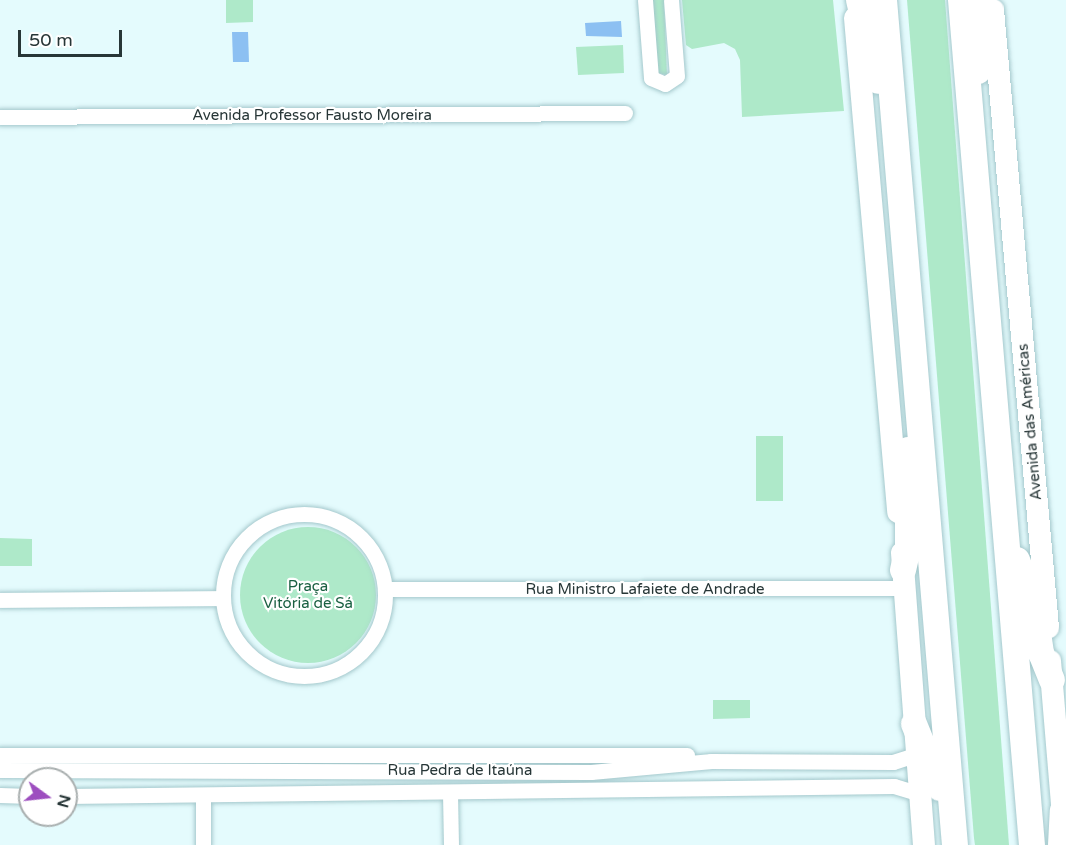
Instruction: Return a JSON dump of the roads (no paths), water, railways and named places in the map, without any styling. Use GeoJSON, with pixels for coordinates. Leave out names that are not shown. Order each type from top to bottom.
{"type":"FeatureCollection","features":[{"type":"Feature","properties":{"kind":"highway"},"geometry":{"type":"LineString","coordinates":[[859,0],[888,128],[896,146]]}},
{"type":"Feature","properties":{"kind":"highway"},"geometry":{"type":"LineString","coordinates":[[884,0],[954,845]]}},
{"type":"Feature","properties":{"kind":"highway"},"geometry":{"type":"LineString","coordinates":[[962,0],[1032,845]]}},
{"type":"Feature","properties":{"kind":"highway"},"geometry":{"type":"LineString","coordinates":[[974,134],[984,29],[982,0]]}},
{"type":"Feature","properties":{"kind":"highway"},"geometry":{"type":"LineString","coordinates":[[903,579],[908,548],[907,396],[913,345]]}},
{"type":"Feature","properties":{"kind":"highway"},"geometry":{"type":"LineString","coordinates":[[1004,518],[1034,606],[1041,652],[1052,680]]}},
{"type":"Feature","properties":{"kind":"highway"},"geometry":{"type":"LineString","coordinates":[[914,724],[940,789],[945,845]]}},
{"type":"Feature","properties":{"kind":"highway"},"geometry":{"type":"LineString","coordinates":[[1063,811],[1063,845]]}},
{"type":"Feature","properties":{"kind":"main road"},"geometry":{"type":"LineString","coordinates":[[853,0],[924,845]]}},
{"type":"Feature","properties":{"kind":"main road","name":"Avenida das Américas"},"geometry":{"type":"LineString","coordinates":[[992,0],[1063,811]]}},
{"type":"Feature","properties":{"kind":"street"},"geometry":{"type":"LineString","coordinates":[[645,0],[651,78],[664,84],[677,76],[672,0]]}},
{"type":"Feature","properties":{"kind":"street","name":"Avenida Professor Fausto Moreira"},"geometry":{"type":"LineString","coordinates":[[0,117],[625,113]]}},
{"type":"Feature","properties":{"kind":"street"},"geometry":{"type":"LineString","coordinates":[[314,514],[340,522],[363,538],[379,562],[385,589],[383,615],[373,639],[362,652],[334,671],[309,677],[275,671],[260,664],[241,646],[228,624],[223,598],[227,571],[246,540],[260,527],[286,516],[314,514]]}},
{"type":"Feature","properties":{"kind":"street","name":"Rua Ministro Lafaiete de Andrade"},"geometry":{"type":"LineString","coordinates":[[385,589],[903,579]]}},
{"type":"Feature","properties":{"kind":"street"},"geometry":{"type":"LineString","coordinates":[[0,600],[223,598]]}},
{"type":"Feature","properties":{"kind":"street","name":"Rua Pedra de Itaúna"},"geometry":{"type":"LineString","coordinates":[[0,770],[591,772],[711,761],[893,762],[917,754]]}},
{"type":"Feature","properties":{"kind":"street"},"geometry":{"type":"LineString","coordinates":[[0,755],[706,755],[750,761],[749,788]]}},
{"type":"Feature","properties":{"kind":"street"},"geometry":{"type":"LineString","coordinates":[[711,761],[712,789]]}},
{"type":"Feature","properties":{"kind":"street","name":"Rua Pedra de Itaúna"},"geometry":{"type":"LineString","coordinates":[[78,796],[894,786],[920,794]]}},
{"type":"Feature","properties":{"kind":"street"},"geometry":{"type":"LineString","coordinates":[[450,793],[451,845]]}},
{"type":"Feature","properties":{"kind":"street"},"geometry":{"type":"LineString","coordinates":[[0,795],[18,795]]}},
{"type":"Feature","properties":{"kind":"street"},"geometry":{"type":"LineString","coordinates":[[203,796],[203,845]]}},
{"type":"Feature","properties":{"kind":"water"},"geometry":{"type":"Polygon","coordinates":[[[621,21],[622,37],[586,36],[585,23],[621,21]]]}},
{"type":"Feature","properties":{"kind":"water"},"geometry":{"type":"Polygon","coordinates":[[[232,32],[248,32],[249,62],[233,62],[232,32]]]}},
{"type":"Feature","properties":{"kind":"park label","name":"Praça Vitória de Sá"},"geometry":{"type":"Point","coordinates":[308,594]}}]}
